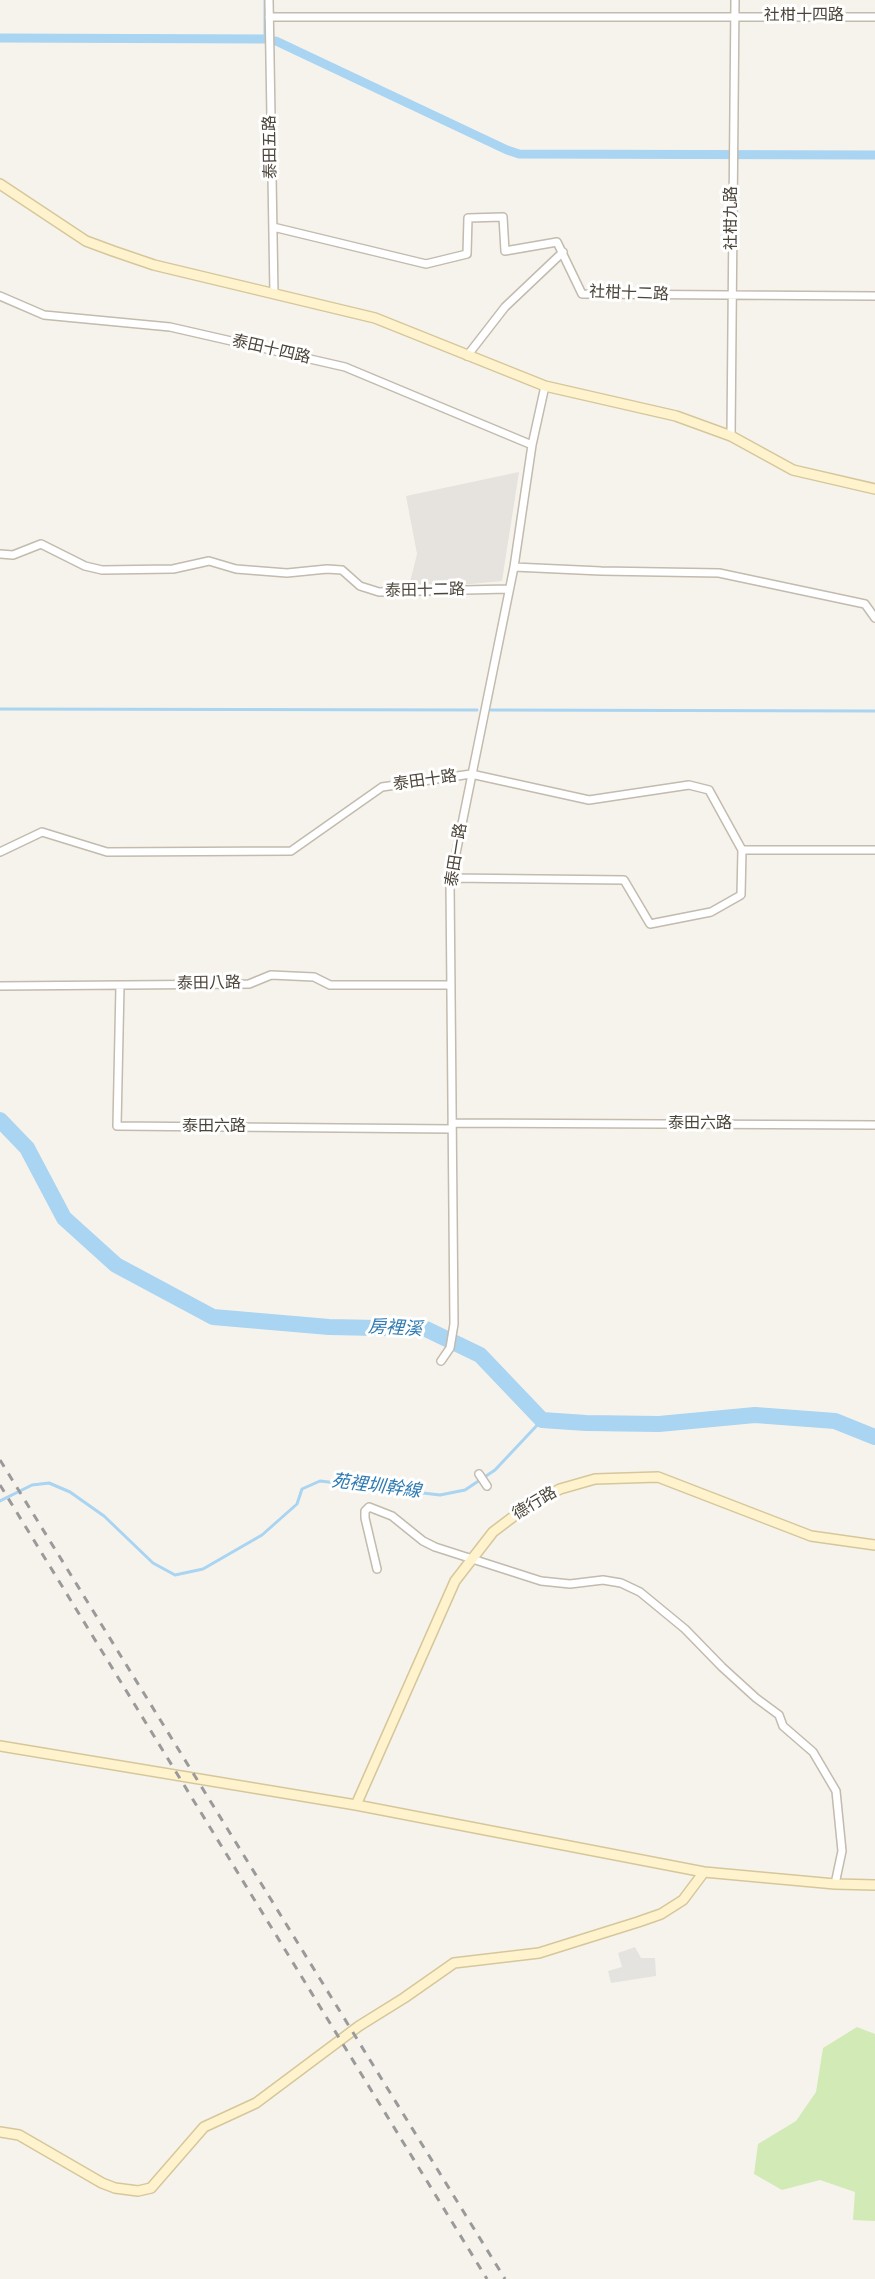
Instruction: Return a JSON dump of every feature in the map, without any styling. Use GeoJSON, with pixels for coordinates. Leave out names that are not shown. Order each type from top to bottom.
{"type":"FeatureCollection","features":[{"type":"Feature","properties":{"kind":"street","name":"泰田五路"},"geometry":{"type":"LineString","coordinates":[[269,0],[274,294]]}},
{"type":"Feature","properties":{"kind":"street","name":"社柑九路"},"geometry":{"type":"LineString","coordinates":[[731,436],[735,0]]}},
{"type":"Feature","properties":{"kind":"street","name":"社柑十四路"},"geometry":{"type":"LineString","coordinates":[[269,17],[875,17]]}},
{"type":"Feature","properties":{"kind":"street"},"geometry":{"type":"LineString","coordinates":[[0,184],[86,241],[154,265],[375,318],[545,386],[676,416],[731,436],[793,470],[875,489]]}},
{"type":"Feature","properties":{"kind":"street"},"geometry":{"type":"LineString","coordinates":[[273,227],[426,264],[467,254],[468,218],[503,217],[505,250],[557,242],[563,252],[505,307],[467,356]]}},
{"type":"Feature","properties":{"kind":"street","name":"社柑十二路"},"geometry":{"type":"LineString","coordinates":[[563,252],[582,294],[875,296]]}},
{"type":"Feature","properties":{"kind":"street","name":"泰田十四路"},"geometry":{"type":"LineString","coordinates":[[0,296],[44,315],[170,327],[345,367],[532,445]]}},
{"type":"Feature","properties":{"kind":"street","name":"泰田一路"},"geometry":{"type":"LineString","coordinates":[[441,1361],[450,1348],[454,1332],[451,878],[514,567],[532,445],[545,386]]}},
{"type":"Feature","properties":{"kind":"street","name":"泰田十二路"},"geometry":{"type":"LineString","coordinates":[[0,554],[13,555],[41,544],[85,566],[102,570],[173,569],[209,561],[236,568],[287,573],[327,569],[342,570],[360,586],[379,592],[508,589]]}},
{"type":"Feature","properties":{"kind":"street"},"geometry":{"type":"LineString","coordinates":[[514,567],[719,573],[865,604],[875,618]]}},
{"type":"Feature","properties":{"kind":"street","name":"泰田十路"},"geometry":{"type":"LineString","coordinates":[[0,852],[42,832],[106,852],[291,851],[382,787],[471,774],[589,800],[689,785],[709,790],[742,850]]}},
{"type":"Feature","properties":{"kind":"street"},"geometry":{"type":"LineString","coordinates":[[451,878],[624,880],[651,924],[711,912],[741,895],[742,850],[875,850]]}},
{"type":"Feature","properties":{"kind":"street","name":"泰田八路"},"geometry":{"type":"LineString","coordinates":[[0,986],[249,984],[271,975],[314,977],[330,986],[451,985]]}},
{"type":"Feature","properties":{"kind":"street","name":"泰田六路"},"geometry":{"type":"LineString","coordinates":[[120,986],[117,1126],[875,1125]]}},
{"type":"Feature","properties":{"kind":"street"},"geometry":{"type":"LineString","coordinates":[[479,1474],[487,1486]]}},
{"type":"Feature","properties":{"kind":"street","name":"德行路"},"geometry":{"type":"LineString","coordinates":[[357,1805],[455,1581],[493,1532],[526,1507],[560,1489],[595,1479],[658,1477],[811,1536],[875,1545]]}},
{"type":"Feature","properties":{"kind":"street"},"geometry":{"type":"LineString","coordinates":[[377,1569],[365,1518],[365,1511],[369,1507],[392,1516],[423,1541],[471,1559],[555,1584],[603,1580],[632,1587],[685,1629],[722,1667],[756,1698],[779,1715],[783,1726],[813,1752],[836,1791],[842,1851],[835,1884]]}},
{"type":"Feature","properties":{"kind":"street"},"geometry":{"type":"LineString","coordinates":[[0,1746],[357,1805],[704,1872],[835,1884],[875,1885]]}},
{"type":"Feature","properties":{"kind":"street"},"geometry":{"type":"LineString","coordinates":[[0,2132],[19,2135],[102,2183],[115,2188],[138,2191],[151,2188],[204,2127],[256,2103],[359,2026],[454,1963],[538,1953],[661,1914],[683,1900],[704,1872]]}},
{"type":"Feature","properties":{"kind":"shaded area"},"geometry":{"type":"Polygon","coordinates":[[[519,472],[502,581],[408,590],[417,554],[406,496],[519,472]]]}},
{"type":"Feature","properties":{"kind":"shaded area"},"geometry":{"type":"Polygon","coordinates":[[[635,1947],[641,1958],[655,1958],[656,1976],[611,1983],[608,1971],[622,1967],[618,1953],[635,1947]]]}},
{"type":"Feature","properties":{"kind":"green space"},"geometry":{"type":"Polygon","coordinates":[[[857,2027],[875,2034],[875,2221],[853,2220],[855,2192],[820,2180],[782,2190],[754,2174],[758,2144],[796,2121],[816,2092],[823,2048],[857,2027]]]}},
{"type":"Feature","properties":{"kind":"waterway"},"geometry":{"type":"LineString","coordinates":[[265,0],[265,39]]}},
{"type":"Feature","properties":{"kind":"waterway"},"geometry":{"type":"LineString","coordinates":[[0,38],[265,39]]}},
{"type":"Feature","properties":{"kind":"waterway"},"geometry":{"type":"LineString","coordinates":[[276,41],[519,154],[875,155]]}},
{"type":"Feature","properties":{"kind":"waterway"},"geometry":{"type":"LineString","coordinates":[[0,709],[477,710]]}},
{"type":"Feature","properties":{"kind":"waterway"},"geometry":{"type":"LineString","coordinates":[[491,710],[875,711]]}},
{"type":"Feature","properties":{"kind":"waterway","name":"房裡溪"},"geometry":{"type":"LineString","coordinates":[[0,1120],[27,1148],[64,1218],[116,1265],[213,1317],[329,1327],[426,1329],[480,1355],[542,1420],[659,1424],[755,1415],[835,1421],[875,1437]]}},
{"type":"Feature","properties":{"kind":"waterway","name":"苑裡圳幹線"},"geometry":{"type":"LineString","coordinates":[[0,1501],[32,1485],[49,1483],[70,1492],[104,1516],[153,1563],[175,1575],[203,1569],[262,1535],[297,1504],[302,1489],[320,1481],[440,1495],[465,1490],[495,1470],[542,1420]]}},
{"type":"Feature","properties":{"kind":"railway"},"geometry":{"type":"LineString","coordinates":[[0,1460],[505,2279]]}},
{"type":"Feature","properties":{"kind":"railway"},"geometry":{"type":"LineString","coordinates":[[0,1485],[487,2279]]}}]}
